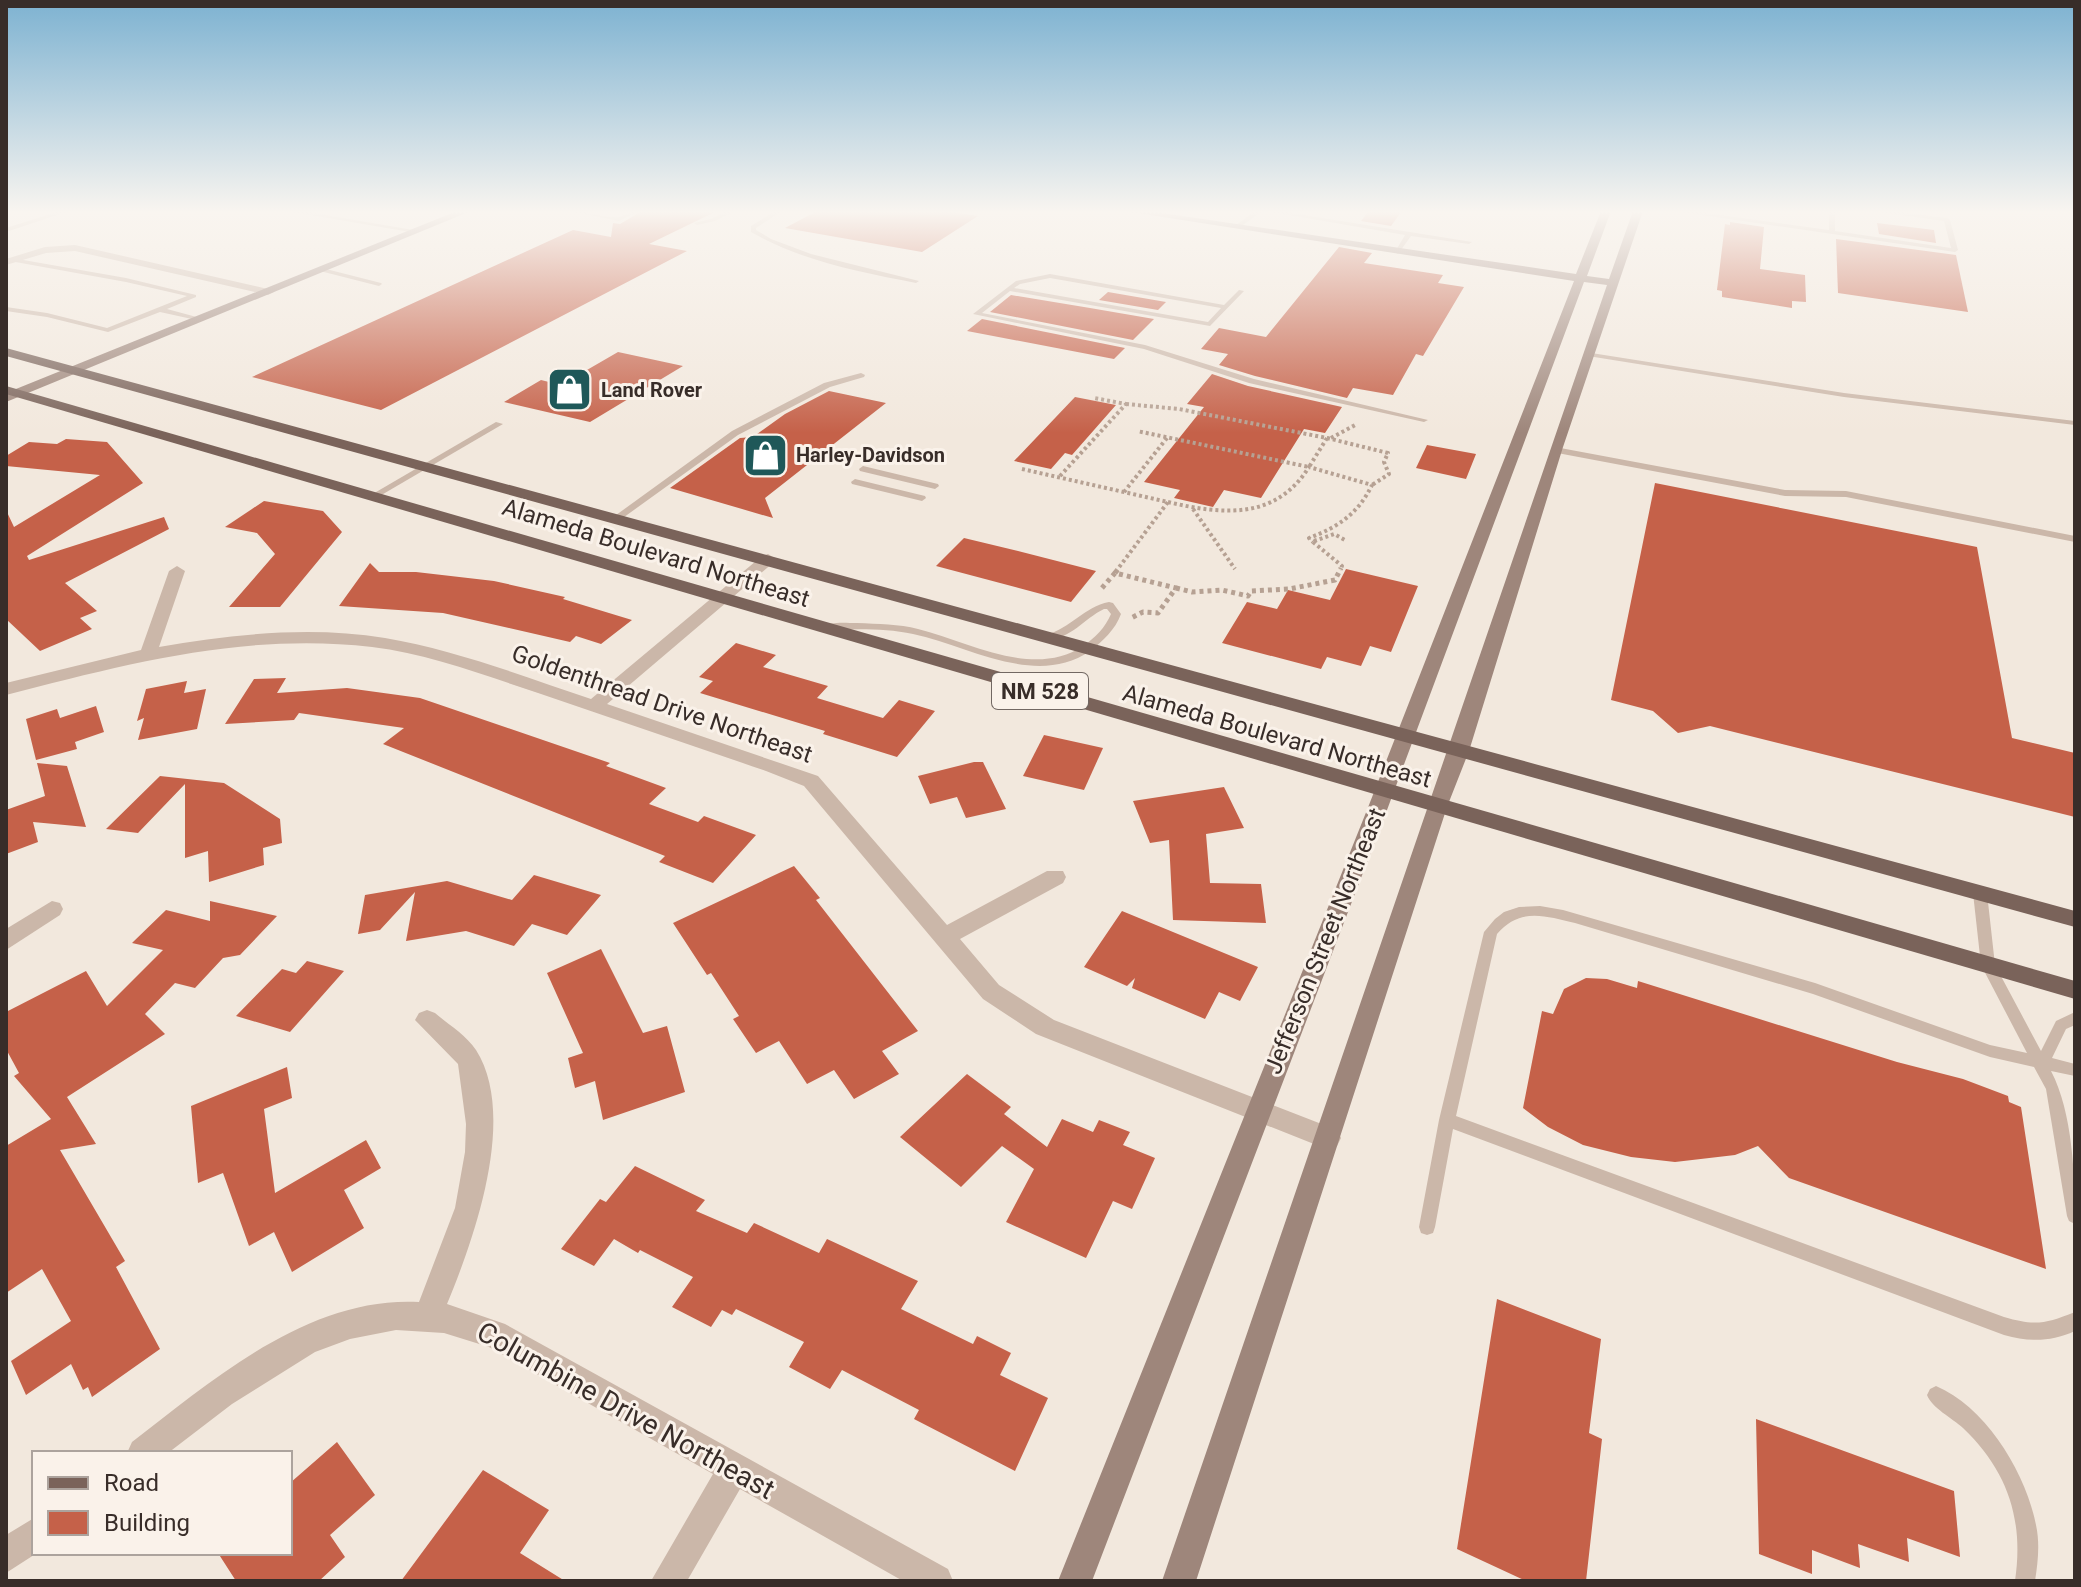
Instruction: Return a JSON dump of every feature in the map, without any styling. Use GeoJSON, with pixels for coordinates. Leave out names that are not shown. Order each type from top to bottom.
{"type":"FeatureCollection","features":[{"type":"Feature","properties":{"kind":"main road"},"geometry":{"type":"LineString","coordinates":[[10,394],[78,370],[285,285]]}},
{"type":"Feature","properties":{"kind":"main road","name":"Jefferson Street Northeast"},"geometry":{"type":"LineString","coordinates":[[1075,1581],[1384,792],[1577,285]]}},
{"type":"Feature","properties":{"kind":"main road"},"geometry":{"type":"LineString","coordinates":[[1179,1581],[1437,807],[1459,751],[1611,285]]}},
{"type":"Feature","properties":{"kind":"main road","name":"Alameda Boulevard Northeast"},"geometry":{"type":"LineString","coordinates":[[6,352],[2075,919]]}},
{"type":"Feature","properties":{"kind":"main road","name":"Alameda Boulevard Northeast"},"geometry":{"type":"LineString","coordinates":[[10,394],[375,495],[1384,792],[2075,990]]}},
{"type":"Feature","properties":{"kind":"street"},"geometry":{"type":"LineString","coordinates":[[238,285],[268,292]]}},
{"type":"Feature","properties":{"kind":"street"},"geometry":{"type":"LineString","coordinates":[[593,706],[768,559]]}},
{"type":"Feature","properties":{"kind":"street"},"geometry":{"type":"LineString","coordinates":[[148,655],[177,571]]}},
{"type":"Feature","properties":{"kind":"street","name":"Goldenthread Drive Northeast"},"geometry":{"type":"LineString","coordinates":[[6,689],[148,655],[266,640],[370,641],[429,652],[593,706],[811,781],[991,992],[1028,1019],[1328,1138]]}},
{"type":"Feature","properties":{"kind":"street"},"geometry":{"type":"LineString","coordinates":[[945,937],[1055,877]]}},
{"type":"Feature","properties":{"kind":"street"},"geometry":{"type":"LineString","coordinates":[[6,941],[52,909]]}},
{"type":"Feature","properties":{"kind":"street"},"geometry":{"type":"LineString","coordinates":[[427,1020],[466,1055],[475,1079],[480,1151],[475,1190],[459,1243],[428,1315]]}},
{"type":"Feature","properties":{"kind":"street","name":"Columbine Drive Northeast"},"geometry":{"type":"LineString","coordinates":[[146,1451],[234,1384],[304,1340],[334,1327],[366,1320],[428,1315],[476,1326],[495,1334],[936,1581]]}},
{"type":"Feature","properties":{"kind":"street"},"geometry":{"type":"LineString","coordinates":[[668,1581],[735,1468]]}},
{"type":"Feature","properties":{"kind":"street"},"geometry":{"type":"LineString","coordinates":[[6,1556],[32,1536]]}},
{"type":"Feature","properties":{"kind":"lane"},"geometry":{"type":"LineString","coordinates":[[6,309],[108,330],[194,296],[148,285]]}},
{"type":"Feature","properties":{"kind":"lane"},"geometry":{"type":"LineString","coordinates":[[1014,285],[976,314],[1145,347],[1252,381],[1424,420]]}},
{"type":"Feature","properties":{"kind":"lane"},"geometry":{"type":"LineString","coordinates":[[1101,285],[1226,307]]}},
{"type":"Feature","properties":{"kind":"lane"},"geometry":{"type":"LineString","coordinates":[[1009,289],[1210,324],[1241,291]]}},
{"type":"Feature","properties":{"kind":"lane"},"geometry":{"type":"LineString","coordinates":[[160,310],[201,319]]}},
{"type":"Feature","properties":{"kind":"lane"},"geometry":{"type":"LineString","coordinates":[[1588,354],[1844,395],[2075,423]]}},
{"type":"Feature","properties":{"kind":"lane"},"geometry":{"type":"LineString","coordinates":[[617,518],[735,433],[752,427],[779,408],[823,386],[861,375]]}},
{"type":"Feature","properties":{"kind":"lane"},"geometry":{"type":"LineString","coordinates":[[375,495],[499,424]]}},
{"type":"Feature","properties":{"kind":"lane"},"geometry":{"type":"LineString","coordinates":[[1555,450],[1785,493],[1846,494],[2075,539]]}},
{"type":"Feature","properties":{"kind":"lane"},"geometry":{"type":"LineString","coordinates":[[863,469],[935,486]]}},
{"type":"Feature","properties":{"kind":"lane"},"geometry":{"type":"LineString","coordinates":[[855,482],[922,498]]}},
{"type":"Feature","properties":{"kind":"lane"},"geometry":{"type":"LineString","coordinates":[[820,627],[910,631],[1011,658],[1037,662],[1063,661],[1089,648],[1115,619],[1114,609],[1109,605],[1095,608],[1074,629],[1050,637]]}},
{"type":"Feature","properties":{"kind":"lane"},"geometry":{"type":"LineString","coordinates":[[1980,893],[1988,965],[2053,1089],[2075,1216]]}},
{"type":"Feature","properties":{"kind":"lane"},"geometry":{"type":"LineString","coordinates":[[1427,1227],[1447,1120],[1491,932],[1509,913],[1544,912],[1575,918],[1815,989],[1990,1051],[2041,1065],[2075,1070]]}},
{"type":"Feature","properties":{"kind":"lane"},"geometry":{"type":"LineString","coordinates":[[2041,1065],[2061,1025],[2075,1018]]}},
{"type":"Feature","properties":{"kind":"lane"},"geometry":{"type":"LineString","coordinates":[[1447,1120],[2030,1334],[2059,1331],[2075,1321]]}},
{"type":"Feature","properties":{"kind":"lane"},"geometry":{"type":"LineString","coordinates":[[1936,1395],[1959,1409],[1983,1434],[1998,1453],[2019,1494],[2031,1557],[2025,1581]]}},
{"type":"Feature","properties":{"kind":"path"},"geometry":{"type":"LineString","coordinates":[[1094,398],[1179,409],[1329,438],[1388,453],[1384,462],[1389,474],[1372,485],[1359,511],[1330,531],[1309,538],[1342,566],[1335,580],[1289,589],[1251,591],[1248,596],[1222,590],[1192,592],[1115,573]]}},
{"type":"Feature","properties":{"kind":"path"},"geometry":{"type":"LineString","coordinates":[[1059,477],[1126,404]]}},
{"type":"Feature","properties":{"kind":"path"},"geometry":{"type":"LineString","coordinates":[[1022,469],[1193,509],[1247,508],[1266,505],[1295,488],[1329,438],[1367,421]]}},
{"type":"Feature","properties":{"kind":"path"},"geometry":{"type":"LineString","coordinates":[[1137,431],[1309,467],[1372,485]]}},
{"type":"Feature","properties":{"kind":"path"},"geometry":{"type":"LineString","coordinates":[[1124,492],[1167,438]]}},
{"type":"Feature","properties":{"kind":"path"},"geometry":{"type":"LineString","coordinates":[[1097,590],[1115,573],[1168,502]]}},
{"type":"Feature","properties":{"kind":"path"},"geometry":{"type":"LineString","coordinates":[[1193,509],[1235,569]]}},
{"type":"Feature","properties":{"kind":"path"},"geometry":{"type":"LineString","coordinates":[[1313,542],[1334,534],[1345,540]]}},
{"type":"Feature","properties":{"kind":"path"},"geometry":{"type":"LineString","coordinates":[[1128,622],[1143,612],[1158,613],[1176,588]]}},
{"type":"Feature","properties":{"kind":"building"},"geometry":{"type":"Polygon","coordinates":[[[453,285],[621,285],[381,410],[252,377],[453,285]]]}},
{"type":"Feature","properties":{"kind":"building"},"geometry":{"type":"Polygon","coordinates":[[[1308,285],[1464,287],[1423,356],[1416,354],[1393,395],[1353,388],[1347,398],[1255,376],[1219,365],[1228,354],[1201,349],[1219,328],[1266,337],[1308,285]]]}},
{"type":"Feature","properties":{"kind":"building"},"geometry":{"type":"Polygon","coordinates":[[[1718,285],[1805,285],[1806,302],[1792,301],[1792,308],[1722,297],[1722,291],[1717,290],[1718,285]]]}},
{"type":"Feature","properties":{"kind":"building"},"geometry":{"type":"Polygon","coordinates":[[[1838,285],[1962,285],[1968,312],[1838,293],[1838,285]]]}},
{"type":"Feature","properties":{"kind":"building"},"geometry":{"type":"Polygon","coordinates":[[[1108,292],[1166,302],[1158,310],[1099,300],[1108,292]]]}},
{"type":"Feature","properties":{"kind":"building"},"geometry":{"type":"Polygon","coordinates":[[[1011,295],[1154,319],[1133,340],[990,312],[1011,295]]]}},
{"type":"Feature","properties":{"kind":"building"},"geometry":{"type":"Polygon","coordinates":[[[982,319],[1125,348],[1114,359],[967,331],[982,319]]]}},
{"type":"Feature","properties":{"kind":"building","name":"Land Rover"},"geometry":{"type":"Polygon","coordinates":[[[618,352],[683,366],[590,422],[504,402],[541,380],[561,385],[618,352]]]}},
{"type":"Feature","properties":{"kind":"building"},"geometry":{"type":"Polygon","coordinates":[[[1212,374],[1248,386],[1342,407],[1325,433],[1304,429],[1261,498],[1224,490],[1213,507],[1174,498],[1180,490],[1144,482],[1204,407],[1187,404],[1212,374]]]}},
{"type":"Feature","properties":{"kind":"building","name":"Harley-Davidson"},"geometry":{"type":"Polygon","coordinates":[[[829,391],[886,403],[765,498],[773,518],[670,488],[740,438],[753,437],[785,414],[829,391]]]}},
{"type":"Feature","properties":{"kind":"building"},"geometry":{"type":"Polygon","coordinates":[[[1075,397],[1116,405],[1072,455],[1065,453],[1051,469],[1014,461],[1075,397]]]}},
{"type":"Feature","properties":{"kind":"building"},"geometry":{"type":"Polygon","coordinates":[[[66,439],[107,442],[143,483],[27,556],[29,560],[164,517],[169,529],[65,583],[97,611],[80,618],[92,629],[40,651],[6,619],[6,510],[14,527],[100,475],[6,466],[6,456],[29,442],[57,444],[66,439]]]}},
{"type":"Feature","properties":{"kind":"building"},"geometry":{"type":"Polygon","coordinates":[[[1427,445],[1476,454],[1466,479],[1416,468],[1427,445]]]}},
{"type":"Feature","properties":{"kind":"building"},"geometry":{"type":"Polygon","coordinates":[[[1655,483],[1977,547],[2012,738],[2075,753],[2075,817],[1710,726],[1678,733],[1653,711],[1611,700],[1655,483]]]}},
{"type":"Feature","properties":{"kind":"building"},"geometry":{"type":"Polygon","coordinates":[[[264,501],[323,511],[342,532],[280,607],[229,607],[275,554],[257,533],[225,527],[264,501]]]}},
{"type":"Feature","properties":{"kind":"building"},"geometry":{"type":"Polygon","coordinates":[[[964,538],[1096,571],[1071,602],[936,566],[964,538]]]}},
{"type":"Feature","properties":{"kind":"building"},"geometry":{"type":"Polygon","coordinates":[[[370,563],[379,572],[416,572],[494,581],[565,597],[563,599],[632,620],[601,644],[576,636],[570,642],[443,613],[339,606],[370,563]]]}},
{"type":"Feature","properties":{"kind":"building"},"geometry":{"type":"Polygon","coordinates":[[[1346,569],[1418,586],[1391,652],[1370,646],[1361,666],[1327,657],[1321,669],[1222,643],[1247,602],[1277,609],[1288,590],[1330,600],[1346,569]]]}},
{"type":"Feature","properties":{"kind":"building"},"geometry":{"type":"Polygon","coordinates":[[[736,643],[776,655],[763,667],[828,686],[817,698],[883,718],[899,700],[935,711],[897,757],[823,734],[825,731],[700,693],[713,681],[699,677],[736,643]]]}},
{"type":"Feature","properties":{"kind":"building"},"geometry":{"type":"Polygon","coordinates":[[[286,678],[277,693],[347,688],[420,698],[610,763],[606,766],[666,788],[649,804],[698,822],[704,816],[756,835],[713,883],[659,862],[665,856],[383,744],[404,728],[299,713],[294,720],[225,724],[254,679],[286,678]]]}},
{"type":"Feature","properties":{"kind":"building"},"geometry":{"type":"Polygon","coordinates":[[[187,681],[184,693],[206,689],[197,729],[138,740],[144,718],[137,721],[146,689],[187,681]]]}},
{"type":"Feature","properties":{"kind":"building"},"geometry":{"type":"Polygon","coordinates":[[[96,706],[104,732],[75,742],[77,749],[36,760],[26,719],[57,709],[60,718],[96,706]]]}},
{"type":"Feature","properties":{"kind":"building"},"geometry":{"type":"Polygon","coordinates":[[[1044,735],[1103,748],[1084,790],[1023,776],[1044,735]]]}},
{"type":"Feature","properties":{"kind":"building"},"geometry":{"type":"Polygon","coordinates":[[[983,762],[1006,809],[966,818],[957,797],[930,804],[918,776],[983,762]]]}},
{"type":"Feature","properties":{"kind":"building"},"geometry":{"type":"Polygon","coordinates":[[[37,763],[67,766],[86,827],[33,822],[38,842],[6,854],[6,810],[45,796],[37,763]]]}},
{"type":"Feature","properties":{"kind":"building"},"geometry":{"type":"Polygon","coordinates":[[[160,776],[224,783],[280,819],[282,843],[263,848],[264,865],[209,882],[208,851],[185,858],[185,784],[138,833],[106,829],[160,776]]]}},
{"type":"Feature","properties":{"kind":"building"},"geometry":{"type":"Polygon","coordinates":[[[1224,787],[1244,828],[1206,834],[1210,883],[1261,884],[1266,923],[1173,920],[1169,840],[1150,843],[1133,801],[1224,787]]]}},
{"type":"Feature","properties":{"kind":"building"},"geometry":{"type":"Polygon","coordinates":[[[794,866],[820,898],[816,900],[918,1031],[882,1051],[899,1074],[854,1099],[834,1070],[807,1084],[779,1041],[756,1053],[733,1019],[739,1016],[673,923],[794,866]]]}},
{"type":"Feature","properties":{"kind":"building"},"geometry":{"type":"Polygon","coordinates":[[[534,875],[601,895],[567,935],[532,924],[514,946],[466,931],[406,941],[415,892],[380,930],[358,934],[365,895],[447,881],[512,900],[534,875]]]}},
{"type":"Feature","properties":{"kind":"building"},"geometry":{"type":"Polygon","coordinates":[[[210,901],[277,916],[240,955],[223,958],[195,988],[175,983],[145,1014],[165,1034],[67,1097],[96,1144],[60,1150],[125,1261],[116,1267],[160,1349],[92,1397],[88,1387],[83,1390],[71,1364],[26,1395],[11,1361],[71,1321],[42,1269],[6,1293],[6,1146],[51,1119],[14,1076],[19,1073],[6,1049],[6,1012],[86,971],[107,1006],[163,950],[132,943],[166,910],[210,921],[210,901]]]}},
{"type":"Feature","properties":{"kind":"building"},"geometry":{"type":"Polygon","coordinates":[[[1122,911],[1258,967],[1240,1001],[1219,992],[1205,1019],[1132,988],[1135,978],[1127,986],[1084,967],[1122,911]]]}},
{"type":"Feature","properties":{"kind":"building"},"geometry":{"type":"Polygon","coordinates":[[[601,949],[643,1033],[667,1026],[685,1092],[603,1120],[595,1081],[575,1088],[568,1058],[583,1053],[547,973],[601,949]]]}},
{"type":"Feature","properties":{"kind":"building"},"geometry":{"type":"Polygon","coordinates":[[[307,961],[344,971],[290,1032],[236,1016],[282,969],[296,973],[307,961]]]}},
{"type":"Feature","properties":{"kind":"building"},"geometry":{"type":"Polygon","coordinates":[[[1586,978],[1607,979],[1637,988],[1638,981],[1897,1062],[1963,1079],[2008,1096],[2009,1102],[2021,1107],[2046,1269],[1789,1178],[1758,1146],[1735,1155],[1675,1162],[1631,1157],[1583,1145],[1548,1127],[1523,1108],[1542,1011],[1553,1014],[1564,989],[1586,978]]]}},
{"type":"Feature","properties":{"kind":"building"},"geometry":{"type":"Polygon","coordinates":[[[287,1067],[292,1098],[264,1109],[275,1193],[366,1140],[381,1168],[344,1190],[364,1228],[292,1272],[274,1232],[249,1246],[223,1173],[198,1183],[191,1106],[287,1067]]]}},
{"type":"Feature","properties":{"kind":"building"},"geometry":{"type":"Polygon","coordinates":[[[967,1074],[1011,1107],[1004,1114],[1047,1147],[1062,1119],[1093,1132],[1099,1120],[1130,1132],[1123,1145],[1155,1158],[1132,1209],[1113,1201],[1086,1258],[1006,1222],[1034,1169],[1002,1146],[961,1187],[900,1137],[967,1074]]]}},
{"type":"Feature","properties":{"kind":"building"},"geometry":{"type":"Polygon","coordinates":[[[635,1166],[705,1200],[696,1211],[747,1233],[754,1223],[819,1253],[827,1239],[918,1281],[901,1309],[973,1344],[977,1336],[1011,1353],[1000,1375],[1048,1398],[1015,1471],[914,1419],[919,1410],[842,1370],[830,1389],[789,1367],[804,1342],[736,1309],[732,1315],[722,1310],[711,1327],[672,1307],[693,1277],[640,1250],[638,1253],[614,1239],[594,1266],[561,1249],[600,1199],[606,1202],[635,1166]]]}},
{"type":"Feature","properties":{"kind":"building"},"geometry":{"type":"Polygon","coordinates":[[[1497,1299],[1601,1339],[1589,1433],[1602,1439],[1586,1581],[1526,1581],[1457,1549],[1497,1299]]]}},
{"type":"Feature","properties":{"kind":"building"},"geometry":{"type":"Polygon","coordinates":[[[1756,1419],[1954,1491],[1960,1557],[1907,1538],[1909,1562],[1858,1544],[1860,1568],[1812,1550],[1812,1574],[1759,1554],[1756,1419]]]}},
{"type":"Feature","properties":{"kind":"building"},"geometry":{"type":"Polygon","coordinates":[[[337,1442],[375,1495],[330,1535],[345,1557],[319,1581],[236,1581],[219,1555],[292,1555],[292,1481],[337,1442]]]}},
{"type":"Feature","properties":{"kind":"building"},"geometry":{"type":"Polygon","coordinates":[[[483,1470],[549,1510],[520,1553],[565,1581],[401,1581],[483,1470]]]}},
{"type":"Feature","properties":{"kind":"place","name":"Land Rover"},"geometry":{"type":"Point","coordinates":[570,390]}},
{"type":"Feature","properties":{"kind":"place","name":"Harley-Davidson"},"geometry":{"type":"Point","coordinates":[765,455]}}]}
